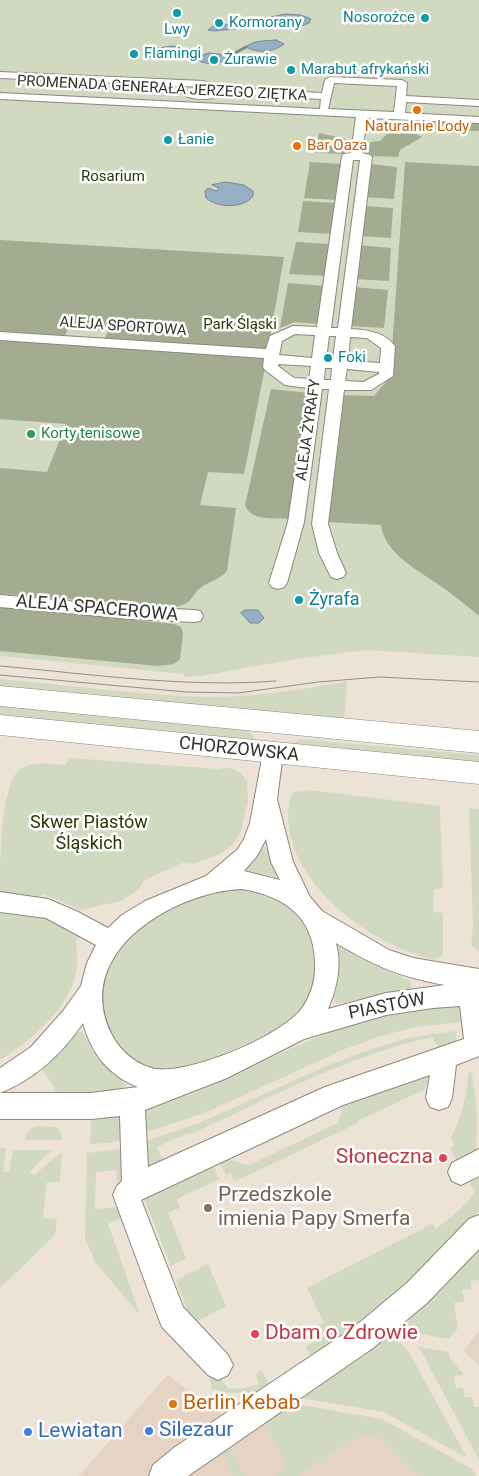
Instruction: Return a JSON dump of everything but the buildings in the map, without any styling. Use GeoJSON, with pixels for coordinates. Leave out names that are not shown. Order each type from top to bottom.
{"type":"FeatureCollection","features":[{"type":"Feature","properties":{"kind":"main road","name":"CHORZOWSKA"},"geometry":{"type":"LineString","coordinates":[[0,696],[479,742]]}},
{"type":"Feature","properties":{"kind":"main road"},"geometry":{"type":"LineString","coordinates":[[233,718],[254,728],[273,753],[285,738],[312,726]]}},
{"type":"Feature","properties":{"kind":"main road","name":"CHORZOWSKA"},"geometry":{"type":"LineString","coordinates":[[0,725],[479,773]]}},
{"type":"Feature","properties":{"kind":"street"},"geometry":{"type":"LineString","coordinates":[[0,75],[213,85],[209,96],[0,85]]}},
{"type":"Feature","properties":{"kind":"street","name":"PROMENADA GENERAŁA JERZEGO ZIĘTKA"},"geometry":{"type":"LineString","coordinates":[[327,96],[330,80],[402,83],[401,99]]}},
{"type":"Feature","properties":{"kind":"street"},"geometry":{"type":"LineString","coordinates":[[211,90],[327,96],[323,112]]}},
{"type":"Feature","properties":{"kind":"street","name":"PROMENADA GENERAŁA JERZEGO ZIĘTKA"},"geometry":{"type":"LineString","coordinates":[[0,96],[399,115]]}},
{"type":"Feature","properties":{"kind":"street"},"geometry":{"type":"LineString","coordinates":[[479,103],[401,99],[399,115],[479,120]]}},
{"type":"Feature","properties":{"kind":"street"},"geometry":{"type":"LineString","coordinates":[[356,157],[362,114]]}},
{"type":"Feature","properties":{"kind":"street","name":"ALEJA ŻYRAFY"},"geometry":{"type":"LineString","coordinates":[[278,583],[296,522],[322,332],[356,157]]}},
{"type":"Feature","properties":{"kind":"street","name":"ALEJA ŻYRAFY"},"geometry":{"type":"LineString","coordinates":[[336,572],[328,553],[320,524],[343,333],[356,157]]}},
{"type":"Feature","properties":{"kind":"street"},"geometry":{"type":"LineString","coordinates":[[293,330],[343,333],[370,334],[388,346],[386,376],[366,387],[314,384],[290,382],[270,368],[275,339],[293,330]]}},
{"type":"Feature","properties":{"kind":"street","name":"ALEJA SPORTOWA"},"geometry":{"type":"LineString","coordinates":[[0,336],[387,362]]}},
{"type":"Feature","properties":{"kind":"street","name":"ALEJA SPACEROWA"},"geometry":{"type":"LineString","coordinates":[[0,601],[133,613],[194,616]]}},
{"type":"Feature","properties":{"kind":"street"},"geometry":{"type":"LineString","coordinates":[[0,1081],[22,1068],[52,1044],[72,1022],[90,993],[96,967],[111,942],[122,929],[141,914],[214,881],[238,862],[253,845],[266,796],[273,753]]}},
{"type":"Feature","properties":{"kind":"street"},"geometry":{"type":"LineString","coordinates":[[266,796],[282,862],[325,941],[328,959],[328,976],[323,994],[315,1009],[297,1030]]}},
{"type":"Feature","properties":{"kind":"street","name":"PIASTÓW"},"geometry":{"type":"LineString","coordinates":[[214,881],[242,880],[261,883],[288,894],[308,911],[381,957],[412,970],[476,990]]}},
{"type":"Feature","properties":{"kind":"street"},"geometry":{"type":"LineString","coordinates":[[0,902],[48,909],[111,942]]}},
{"type":"Feature","properties":{"kind":"street"},"geometry":{"type":"LineString","coordinates":[[218,1365],[172,1317],[126,1195],[136,1186],[334,1096],[390,1075],[478,1051],[476,990]]}},
{"type":"Feature","properties":{"kind":"street","name":"PIASTÓW"},"geometry":{"type":"LineString","coordinates":[[202,1076],[297,1030],[360,1010],[408,1000],[476,990]]}},
{"type":"Feature","properties":{"kind":"street"},"geometry":{"type":"LineString","coordinates":[[90,993],[94,1023],[99,1036],[108,1051],[122,1065],[157,1081],[178,1081],[202,1076]]}},
{"type":"Feature","properties":{"kind":"street"},"geometry":{"type":"LineString","coordinates":[[439,1098],[444,1059]]}},
{"type":"Feature","properties":{"kind":"street"},"geometry":{"type":"LineString","coordinates":[[22,1068],[17,1086],[19,1094],[27,1106]]}},
{"type":"Feature","properties":{"kind":"street"},"geometry":{"type":"LineString","coordinates":[[0,1106],[91,1106],[132,1102],[202,1076]]}},
{"type":"Feature","properties":{"kind":"street"},"geometry":{"type":"LineString","coordinates":[[132,1102],[136,1186]]}},
{"type":"Feature","properties":{"kind":"street"},"geometry":{"type":"LineString","coordinates":[[164,1476],[186,1458],[335,1359],[370,1333],[417,1293],[479,1229]]}},
{"type":"Feature","properties":{"kind":"shaded area"},"geometry":{"type":"Polygon","coordinates":[[[479,1330],[479,1366],[464,1351],[479,1330]]]}},
{"type":"Feature","properties":{"kind":"shaded area"},"geometry":{"type":"Polygon","coordinates":[[[167,1375],[244,1430],[262,1418],[292,1476],[79,1476],[167,1375]]]}},
{"type":"Feature","properties":{"kind":"shaded area"},"geometry":{"type":"Polygon","coordinates":[[[364,1435],[381,1441],[418,1476],[298,1476],[345,1444],[364,1435]]]}},
{"type":"Feature","properties":{"kind":"green space","name":"Park Śląski"},"geometry":{"type":"Polygon","coordinates":[[[0,0],[479,0],[479,657],[366,650],[296,659],[201,676],[184,677],[184,674],[0,656],[0,0]]]}},
{"type":"Feature","properties":{"kind":"green space"},"geometry":{"type":"Polygon","coordinates":[[[416,119],[479,122],[479,131],[425,130],[421,128],[416,119]]]}},
{"type":"Feature","properties":{"kind":"green space"},"geometry":{"type":"Polygon","coordinates":[[[319,133],[346,139],[344,154],[316,153],[319,133]]]}},
{"type":"Feature","properties":{"kind":"green space"},"geometry":{"type":"Polygon","coordinates":[[[387,134],[416,134],[422,137],[400,150],[398,157],[368,156],[370,142],[380,141],[387,134]]]}},
{"type":"Feature","properties":{"kind":"green space"},"geometry":{"type":"Polygon","coordinates":[[[310,162],[343,164],[337,200],[304,198],[310,162]]]}},
{"type":"Feature","properties":{"kind":"green space"},"geometry":{"type":"Polygon","coordinates":[[[405,162],[479,166],[479,616],[396,554],[384,536],[381,525],[326,522],[340,395],[374,396],[390,377],[405,162]]]}},
{"type":"Feature","properties":{"kind":"green space"},"geometry":{"type":"Polygon","coordinates":[[[370,164],[397,167],[394,199],[363,197],[370,164]]]}},
{"type":"Feature","properties":{"kind":"green space"},"geometry":{"type":"Polygon","coordinates":[[[303,201],[336,203],[332,234],[298,232],[303,201]]]}},
{"type":"Feature","properties":{"kind":"green space"},"geometry":{"type":"Polygon","coordinates":[[[362,206],[393,208],[391,238],[359,236],[362,206]]]}},
{"type":"Feature","properties":{"kind":"green space"},"geometry":{"type":"Polygon","coordinates":[[[0,240],[284,257],[268,349],[105,338],[108,331],[68,328],[65,336],[0,331],[0,240]]]}},
{"type":"Feature","properties":{"kind":"green space"},"geometry":{"type":"Polygon","coordinates":[[[296,242],[331,244],[325,276],[289,274],[296,242]]]}},
{"type":"Feature","properties":{"kind":"green space"},"geometry":{"type":"Polygon","coordinates":[[[358,245],[391,248],[389,281],[355,279],[358,245]]]}},
{"type":"Feature","properties":{"kind":"green space"},"geometry":{"type":"Polygon","coordinates":[[[288,283],[325,286],[319,324],[295,322],[280,328],[288,283]]]}},
{"type":"Feature","properties":{"kind":"green space"},"geometry":{"type":"Polygon","coordinates":[[[353,287],[388,290],[384,328],[349,326],[353,287]]]}},
{"type":"Feature","properties":{"kind":"green space"},"geometry":{"type":"Polygon","coordinates":[[[0,339],[267,357],[244,474],[208,472],[200,505],[236,508],[227,571],[224,574],[199,589],[189,601],[175,607],[0,594],[0,468],[47,472],[66,424],[0,419],[0,339]]]}},
{"type":"Feature","properties":{"kind":"green space"},"geometry":{"type":"Polygon","coordinates":[[[271,389],[309,393],[290,519],[258,517],[248,510],[245,505],[271,389]]]}},
{"type":"Feature","properties":{"kind":"green space"},"geometry":{"type":"Polygon","coordinates":[[[0,606],[174,624],[181,627],[183,634],[180,659],[174,664],[158,666],[0,651],[0,606]]]}},
{"type":"Feature","properties":{"kind":"green space"},"geometry":{"type":"Polygon","coordinates":[[[0,679],[134,692],[215,697],[265,694],[347,682],[344,722],[0,688],[0,679]]]}},
{"type":"Feature","properties":{"kind":"green space"},"geometry":{"type":"Polygon","coordinates":[[[0,703],[244,730],[250,732],[254,738],[251,741],[0,717],[0,703]]]}},
{"type":"Feature","properties":{"kind":"green space"},"geometry":{"type":"Polygon","coordinates":[[[299,739],[479,755],[479,764],[295,745],[294,743],[299,739]]]}},
{"type":"Feature","properties":{"kind":"green space","name":"Skwer Piastów Śląskich"},"geometry":{"type":"Polygon","coordinates":[[[70,758],[234,770],[247,781],[248,800],[241,832],[231,846],[220,854],[193,864],[182,863],[143,881],[139,889],[121,901],[81,910],[43,894],[37,898],[0,893],[2,826],[8,791],[13,778],[25,766],[42,764],[65,765],[70,758]]]}},
{"type":"Feature","properties":{"kind":"green space"},"geometry":{"type":"Polygon","coordinates":[[[310,790],[440,806],[443,888],[434,889],[433,912],[443,913],[443,955],[434,960],[387,942],[348,917],[330,901],[314,882],[300,862],[292,840],[288,818],[291,794],[310,790]]]}},
{"type":"Feature","properties":{"kind":"green space"},"geometry":{"type":"Polygon","coordinates":[[[469,808],[479,809],[479,952],[471,945],[473,926],[469,808]]]}},
{"type":"Feature","properties":{"kind":"green space"},"geometry":{"type":"Polygon","coordinates":[[[264,847],[268,849],[277,874],[276,877],[246,869],[264,847]]]}},
{"type":"Feature","properties":{"kind":"green space"},"geometry":{"type":"Polygon","coordinates":[[[221,890],[253,891],[281,902],[303,921],[310,933],[315,948],[317,964],[316,977],[310,996],[292,1019],[276,1030],[199,1065],[166,1070],[136,1060],[114,1038],[107,1025],[103,1010],[101,995],[105,977],[117,948],[149,921],[175,906],[200,895],[221,890]]]}},
{"type":"Feature","properties":{"kind":"green space"},"geometry":{"type":"Polygon","coordinates":[[[3,910],[44,917],[80,936],[76,941],[77,961],[74,979],[60,1007],[25,1043],[0,1060],[0,914],[3,910]]]}},
{"type":"Feature","properties":{"kind":"green space"},"geometry":{"type":"Polygon","coordinates":[[[340,945],[387,971],[411,981],[411,987],[408,990],[336,1004],[334,999],[339,975],[338,947],[340,945]]]}},
{"type":"Feature","properties":{"kind":"green space"},"geometry":{"type":"Polygon","coordinates":[[[454,1003],[461,1009],[463,1022],[416,1027],[381,1036],[345,1049],[209,1111],[141,1134],[139,1111],[189,1095],[294,1047],[346,1026],[376,1017],[454,1003]]]}},
{"type":"Feature","properties":{"kind":"green space"},"geometry":{"type":"Polygon","coordinates":[[[455,1031],[457,1043],[439,1050],[433,1037],[401,1045],[340,1066],[193,1133],[186,1134],[157,1147],[164,1163],[148,1168],[141,1143],[199,1123],[324,1067],[368,1050],[412,1037],[455,1031]]]}},
{"type":"Feature","properties":{"kind":"green space"},"geometry":{"type":"Polygon","coordinates":[[[78,1032],[82,1032],[99,1060],[126,1085],[119,1093],[57,1095],[42,1067],[78,1032]]]}},
{"type":"Feature","properties":{"kind":"green space"},"geometry":{"type":"Polygon","coordinates":[[[469,1070],[472,1074],[475,1093],[477,1132],[475,1151],[457,1161],[450,1148],[454,1146],[451,1138],[463,1105],[469,1070]]]}},
{"type":"Feature","properties":{"kind":"green space"},"geometry":{"type":"Polygon","coordinates":[[[428,1072],[431,1076],[424,1090],[234,1182],[231,1173],[226,1175],[219,1160],[222,1158],[249,1165],[338,1123],[343,1103],[428,1072]]]}},
{"type":"Feature","properties":{"kind":"green space"},"geometry":{"type":"Polygon","coordinates":[[[125,1114],[126,1139],[90,1144],[91,1118],[125,1114]]]}},
{"type":"Feature","properties":{"kind":"green space"},"geometry":{"type":"Polygon","coordinates":[[[36,1126],[57,1127],[61,1133],[62,1140],[25,1140],[28,1131],[36,1126]]]}},
{"type":"Feature","properties":{"kind":"green space"},"geometry":{"type":"Polygon","coordinates":[[[0,1148],[6,1149],[3,1172],[9,1171],[13,1150],[52,1150],[29,1172],[34,1175],[62,1152],[60,1182],[47,1182],[43,1218],[57,1219],[56,1231],[51,1239],[0,1288],[0,1148]]]}},
{"type":"Feature","properties":{"kind":"green space"},"geometry":{"type":"Polygon","coordinates":[[[126,1148],[126,1179],[117,1186],[117,1170],[96,1172],[95,1209],[117,1207],[126,1216],[108,1224],[140,1315],[95,1262],[85,1239],[87,1153],[126,1148]]]}},
{"type":"Feature","properties":{"kind":"green space"},"geometry":{"type":"Polygon","coordinates":[[[212,1163],[219,1179],[177,1199],[180,1208],[168,1213],[186,1258],[171,1266],[144,1199],[149,1193],[212,1163]]]}},
{"type":"Feature","properties":{"kind":"green space"},"geometry":{"type":"Polygon","coordinates":[[[479,1175],[479,1211],[379,1307],[312,1358],[306,1346],[325,1336],[320,1325],[324,1323],[307,1288],[432,1224],[436,1229],[457,1212],[475,1192],[469,1180],[479,1175]]]}},
{"type":"Feature","properties":{"kind":"green space"},"geometry":{"type":"Polygon","coordinates":[[[479,1241],[479,1280],[471,1281],[472,1289],[462,1290],[465,1301],[454,1303],[458,1328],[449,1339],[408,1332],[410,1311],[479,1241]]]}},
{"type":"Feature","properties":{"kind":"green space"},"geometry":{"type":"Polygon","coordinates":[[[208,1264],[226,1306],[192,1324],[176,1280],[208,1264]]]}},
{"type":"Feature","properties":{"kind":"green space"},"geometry":{"type":"Polygon","coordinates":[[[386,1336],[402,1344],[410,1354],[467,1458],[384,1412],[294,1397],[386,1336]]]}},
{"type":"Feature","properties":{"kind":"green space"},"geometry":{"type":"Polygon","coordinates":[[[419,1347],[449,1352],[450,1358],[464,1375],[454,1376],[456,1388],[463,1388],[465,1397],[472,1397],[474,1407],[479,1407],[479,1460],[419,1347]]]}},
{"type":"Feature","properties":{"kind":"green space"},"geometry":{"type":"Polygon","coordinates":[[[187,1349],[200,1356],[228,1388],[242,1389],[259,1384],[256,1373],[262,1370],[269,1385],[257,1393],[226,1393],[212,1389],[209,1376],[187,1349]]]}},
{"type":"Feature","properties":{"kind":"green space"},"geometry":{"type":"Polygon","coordinates":[[[283,1404],[302,1405],[382,1419],[472,1469],[476,1476],[418,1476],[381,1441],[364,1435],[345,1444],[298,1476],[275,1476],[287,1468],[262,1418],[283,1404]]]}},
{"type":"Feature","properties":{"kind":"green space"},"geometry":{"type":"Polygon","coordinates":[[[230,1446],[245,1476],[234,1476],[222,1450],[230,1446]]]}},
{"type":"Feature","properties":{"kind":"water"},"geometry":{"type":"Polygon","coordinates":[[[285,14],[301,15],[311,19],[309,23],[299,27],[264,24],[263,22],[268,18],[285,14]]]}},
{"type":"Feature","properties":{"kind":"water"},"geometry":{"type":"Polygon","coordinates":[[[251,21],[260,24],[254,27],[208,30],[212,27],[251,21]]]}},
{"type":"Feature","properties":{"kind":"water"},"geometry":{"type":"Polygon","coordinates":[[[276,40],[284,44],[276,49],[266,51],[256,51],[246,47],[256,42],[276,40]]]}},
{"type":"Feature","properties":{"kind":"water"},"geometry":{"type":"Polygon","coordinates":[[[172,46],[179,47],[186,55],[176,59],[167,53],[154,57],[147,56],[155,49],[172,46]]]}},
{"type":"Feature","properties":{"kind":"water"},"geometry":{"type":"Polygon","coordinates":[[[209,53],[220,54],[226,58],[225,61],[207,63],[197,59],[209,53]]]}},
{"type":"Feature","properties":{"kind":"water"},"geometry":{"type":"Polygon","coordinates":[[[226,182],[244,185],[253,191],[253,196],[243,203],[230,206],[217,204],[206,198],[205,191],[208,188],[216,191],[219,188],[212,185],[226,182]]]}},
{"type":"Feature","properties":{"kind":"water"},"geometry":{"type":"Polygon","coordinates":[[[245,610],[258,610],[264,618],[259,623],[250,623],[241,613],[245,610]]]}},
{"type":"Feature","properties":{"kind":"waterway"},"geometry":{"type":"LineString","coordinates":[[226,58],[246,47]]}},
{"type":"Feature","properties":{"kind":"waterway"},"geometry":{"type":"LineString","coordinates":[[183,53],[200,56]]}},
{"type":"Feature","properties":{"kind":"tram line"},"geometry":{"type":"LineString","coordinates":[[0,666],[207,683],[276,681]]}},
{"type":"Feature","properties":{"kind":"tram line"},"geometry":{"type":"LineString","coordinates":[[0,675],[186,692],[238,693],[318,682],[379,677],[479,682]]}},
{"type":"Feature","properties":{"kind":"place","name":"Lwy"},"geometry":{"type":"Point","coordinates":[177,13]}},
{"type":"Feature","properties":{"kind":"place","name":"Nosorożce"},"geometry":{"type":"Point","coordinates":[425,18]}},
{"type":"Feature","properties":{"kind":"place","name":"Kormorany"},"geometry":{"type":"Point","coordinates":[219,23]}},
{"type":"Feature","properties":{"kind":"place","name":"Flamingi"},"geometry":{"type":"Point","coordinates":[134,54]}},
{"type":"Feature","properties":{"kind":"place","name":"Żurawie"},"geometry":{"type":"Point","coordinates":[214,60]}},
{"type":"Feature","properties":{"kind":"place","name":"Marabut afrykański"},"geometry":{"type":"Point","coordinates":[291,70]}},
{"type":"Feature","properties":{"kind":"place","name":"Naturalnie Lody"},"geometry":{"type":"Point","coordinates":[417,110]}},
{"type":"Feature","properties":{"kind":"place","name":"Łanie"},"geometry":{"type":"Point","coordinates":[168,140]}},
{"type":"Feature","properties":{"kind":"place","name":"Bar Oaza"},"geometry":{"type":"Point","coordinates":[297,146]}},
{"type":"Feature","properties":{"kind":"place","name":"Foki"},"geometry":{"type":"Point","coordinates":[328,358]}},
{"type":"Feature","properties":{"kind":"place","name":"Korty tenisowe"},"geometry":{"type":"Point","coordinates":[31,434]}},
{"type":"Feature","properties":{"kind":"place","name":"Żyrafa"},"geometry":{"type":"Point","coordinates":[299,600]}},
{"type":"Feature","properties":{"kind":"place","name":"Słoneczna"},"geometry":{"type":"Point","coordinates":[443,1158]}},
{"type":"Feature","properties":{"kind":"place","name":"Przedszkole imienia Papy Smerfa"},"geometry":{"type":"Point","coordinates":[208,1208]}},
{"type":"Feature","properties":{"kind":"place","name":"Dbam o Zdrowie"},"geometry":{"type":"Point","coordinates":[255,1334]}},
{"type":"Feature","properties":{"kind":"place","name":"Berlin Kebab"},"geometry":{"type":"Point","coordinates":[173,1404]}},
{"type":"Feature","properties":{"kind":"place","name":"Silezaur"},"geometry":{"type":"Point","coordinates":[149,1431]}},
{"type":"Feature","properties":{"kind":"place","name":"Lewiatan"},"geometry":{"type":"Point","coordinates":[28,1432]}},
{"type":"Feature","properties":{"kind":"park label","name":"Rosarium"},"geometry":{"type":"Point","coordinates":[113,177]}}]}
